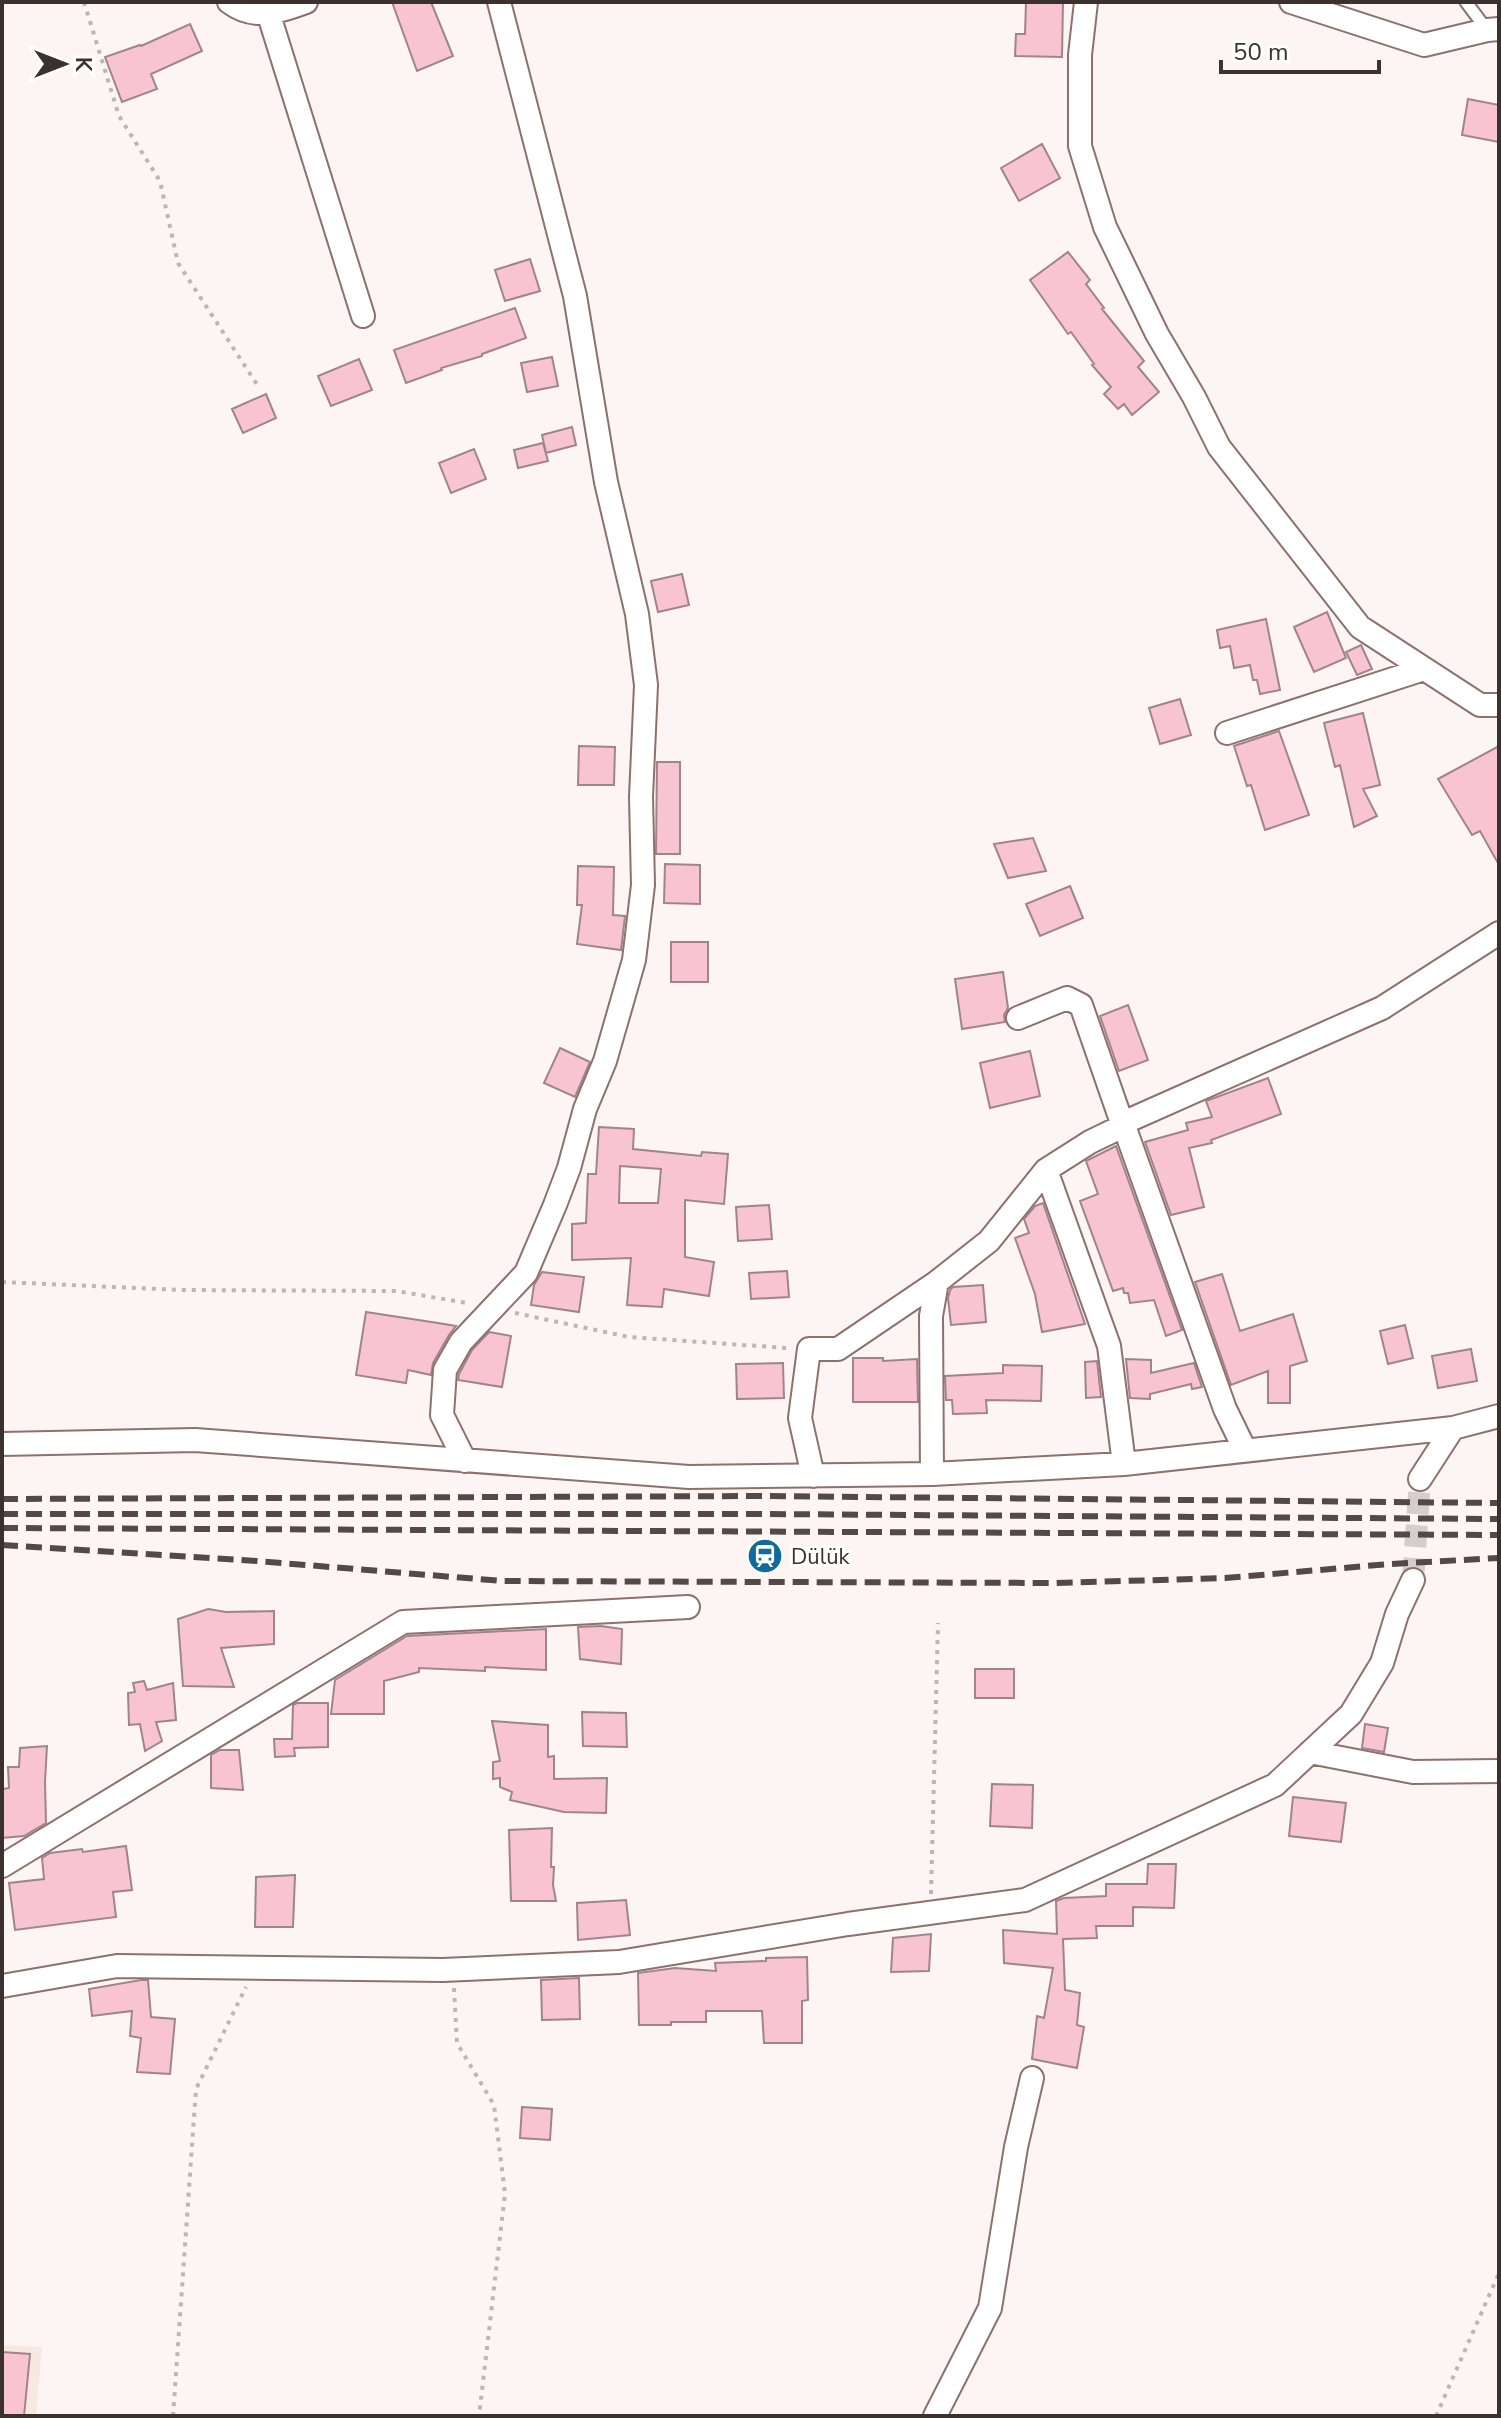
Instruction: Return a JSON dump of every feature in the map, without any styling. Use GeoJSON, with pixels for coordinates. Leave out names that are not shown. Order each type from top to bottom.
{"type":"FeatureCollection","features":[{"type":"Feature","properties":{"kind":"street"},"geometry":{"type":"LineString","coordinates":[[229,2],[243,12],[277,12],[306,2]]}},
{"type":"Feature","properties":{"kind":"street"},"geometry":{"type":"LineString","coordinates":[[465,1461],[442,1415],[445,1370],[461,1342],[526,1273],[555,1205],[585,1109],[605,1061],[634,960],[643,885],[641,797],[646,685],[637,614],[606,482],[575,296],[499,2]]}},
{"type":"Feature","properties":{"kind":"street"},"geometry":{"type":"LineString","coordinates":[[1086,2],[1080,55],[1080,146],[1105,227],[1157,334],[1219,447],[1360,627],[1480,705],[1499,705]]}},
{"type":"Feature","properties":{"kind":"street"},"geometry":{"type":"LineString","coordinates":[[1291,2],[1424,45],[1493,29]]}},
{"type":"Feature","properties":{"kind":"street"},"geometry":{"type":"LineString","coordinates":[[268,12],[363,316]]}},
{"type":"Feature","properties":{"kind":"street"},"geometry":{"type":"LineString","coordinates":[[1227,733],[1424,669]]}},
{"type":"Feature","properties":{"kind":"street"},"geometry":{"type":"LineString","coordinates":[[813,1476],[800,1418],[809,1349],[838,1349],[937,1282],[989,1241],[1046,1170],[1090,1142],[1382,1008],[1499,933]]}},
{"type":"Feature","properties":{"kind":"street"},"geometry":{"type":"LineString","coordinates":[[1018,1018],[1067,998],[1081,1005],[1225,1409],[1245,1450]]}},
{"type":"Feature","properties":{"kind":"street"},"geometry":{"type":"LineString","coordinates":[[1046,1170],[1109,1346],[1124,1464]]}},
{"type":"Feature","properties":{"kind":"street"},"geometry":{"type":"LineString","coordinates":[[932,1474],[931,1316],[937,1282]]}},
{"type":"Feature","properties":{"kind":"street"},"geometry":{"type":"LineString","coordinates":[[2,1444],[195,1440],[689,1477],[932,1474],[1124,1464],[1453,1428],[1489,1416],[1499,1416]]}},
{"type":"Feature","properties":{"kind":"street"},"geometry":{"type":"LineString","coordinates":[[1420,1479],[1453,1428]]}},
{"type":"Feature","properties":{"kind":"street"},"geometry":{"type":"LineString","coordinates":[[2,1986],[117,1966],[453,1970],[619,1962],[1025,1900],[1275,1785],[1351,1714],[1382,1663],[1397,1614],[1413,1580]]}},
{"type":"Feature","properties":{"kind":"street"},"geometry":{"type":"LineString","coordinates":[[2,1866],[403,1622],[688,1607]]}},
{"type":"Feature","properties":{"kind":"street"},"geometry":{"type":"LineString","coordinates":[[1310,1752],[1413,1772],[1499,1771]]}},
{"type":"Feature","properties":{"kind":"street"},"geometry":{"type":"LineString","coordinates":[[935,2416],[990,2308],[1016,2147],[1032,2078]]}},
{"type":"Feature","properties":{"kind":"lane"},"geometry":{"type":"LineString","coordinates":[[1466,2],[1493,29]]}},
{"type":"Feature","properties":{"kind":"path"},"geometry":{"type":"LineString","coordinates":[[84,2],[119,116],[160,181],[178,263],[258,386]]}},
{"type":"Feature","properties":{"kind":"path"},"geometry":{"type":"LineString","coordinates":[[2,1282],[181,1290],[396,1291],[629,1337],[809,1349]]}},
{"type":"Feature","properties":{"kind":"path"},"geometry":{"type":"LineString","coordinates":[[931,1913],[938,1623]]}},
{"type":"Feature","properties":{"kind":"path"},"geometry":{"type":"LineString","coordinates":[[173,2416],[196,2089],[256,1967]]}},
{"type":"Feature","properties":{"kind":"path"},"geometry":{"type":"LineString","coordinates":[[453,1970],[457,2043],[494,2105],[505,2194],[479,2416]]}},
{"type":"Feature","properties":{"kind":"path"},"geometry":{"type":"LineString","coordinates":[[1436,2416],[1499,2273]]}},
{"type":"Feature","properties":{"kind":"shaded area"},"geometry":{"type":"Polygon","coordinates":[[[2,2345],[42,2347],[36,2416],[2,2416],[2,2345]]]}},
{"type":"Feature","properties":{"kind":"building"},"geometry":{"type":"Polygon","coordinates":[[[392,2],[431,2],[453,56],[417,71],[392,2]]]}},
{"type":"Feature","properties":{"kind":"building"},"geometry":{"type":"Polygon","coordinates":[[[1026,2],[1063,2],[1062,57],[1015,56],[1016,34],[1025,34],[1026,2]]]}},
{"type":"Feature","properties":{"kind":"building"},"geometry":{"type":"Polygon","coordinates":[[[190,24],[202,51],[151,74],[157,89],[122,102],[105,57],[141,46],[190,24]]]}},
{"type":"Feature","properties":{"kind":"building"},"geometry":{"type":"Polygon","coordinates":[[[1468,99],[1499,105],[1499,142],[1462,135],[1468,99]]]}},
{"type":"Feature","properties":{"kind":"building"},"geometry":{"type":"Polygon","coordinates":[[[1042,144],[1060,178],[1019,201],[1001,168],[1042,144]]]}},
{"type":"Feature","properties":{"kind":"building"},"geometry":{"type":"Polygon","coordinates":[[[1068,252],[1090,280],[1086,284],[1102,309],[1144,361],[1138,367],[1159,392],[1132,415],[1124,404],[1118,409],[1104,394],[1111,387],[1030,280],[1068,252]]]}},
{"type":"Feature","properties":{"kind":"building"},"geometry":{"type":"Polygon","coordinates":[[[530,259],[540,291],[505,301],[495,270],[530,259]]]}},
{"type":"Feature","properties":{"kind":"building"},"geometry":{"type":"Polygon","coordinates":[[[515,308],[526,338],[406,383],[394,350],[515,308]]]}},
{"type":"Feature","properties":{"kind":"building"},"geometry":{"type":"Polygon","coordinates":[[[552,357],[558,386],[527,392],[521,363],[552,357]]]}},
{"type":"Feature","properties":{"kind":"building"},"geometry":{"type":"Polygon","coordinates":[[[359,359],[372,390],[331,406],[318,376],[359,359]]]}},
{"type":"Feature","properties":{"kind":"building"},"geometry":{"type":"Polygon","coordinates":[[[266,394],[276,418],[243,433],[232,409],[266,394]]]}},
{"type":"Feature","properties":{"kind":"building"},"geometry":{"type":"Polygon","coordinates":[[[572,427],[576,445],[546,453],[542,435],[572,427]]]}},
{"type":"Feature","properties":{"kind":"building"},"geometry":{"type":"Polygon","coordinates":[[[543,443],[548,461],[518,468],[514,450],[543,443]]]}},
{"type":"Feature","properties":{"kind":"building"},"geometry":{"type":"Polygon","coordinates":[[[474,449],[486,479],[451,493],[439,463],[474,449]]]}},
{"type":"Feature","properties":{"kind":"building"},"geometry":{"type":"Polygon","coordinates":[[[682,574],[689,605],[658,612],[651,581],[682,574]]]}},
{"type":"Feature","properties":{"kind":"building"},"geometry":{"type":"Polygon","coordinates":[[[1327,612],[1346,658],[1314,672],[1294,627],[1327,612]]]}},
{"type":"Feature","properties":{"kind":"building"},"geometry":{"type":"Polygon","coordinates":[[[1266,619],[1280,690],[1260,694],[1250,665],[1234,668],[1230,646],[1220,648],[1217,630],[1266,619]]]}},
{"type":"Feature","properties":{"kind":"building"},"geometry":{"type":"Polygon","coordinates":[[[1361,645],[1372,669],[1357,675],[1346,652],[1361,645]]]}},
{"type":"Feature","properties":{"kind":"building"},"geometry":{"type":"Polygon","coordinates":[[[1180,699],[1191,735],[1160,744],[1149,708],[1180,699]]]}},
{"type":"Feature","properties":{"kind":"building"},"geometry":{"type":"Polygon","coordinates":[[[1363,713],[1380,785],[1363,789],[1377,816],[1354,827],[1340,765],[1335,767],[1324,723],[1363,713]]]}},
{"type":"Feature","properties":{"kind":"building"},"geometry":{"type":"Polygon","coordinates":[[[1279,731],[1309,815],[1265,830],[1251,785],[1247,786],[1234,746],[1279,731]]]}},
{"type":"Feature","properties":{"kind":"building"},"geometry":{"type":"Polygon","coordinates":[[[579,746],[615,747],[614,785],[578,785],[579,746]]]}},
{"type":"Feature","properties":{"kind":"building"},"geometry":{"type":"Polygon","coordinates":[[[1499,746],[1499,865],[1480,831],[1472,835],[1438,779],[1499,746]]]}},
{"type":"Feature","properties":{"kind":"building"},"geometry":{"type":"Polygon","coordinates":[[[657,762],[680,762],[680,854],[656,854],[657,762]]]}},
{"type":"Feature","properties":{"kind":"building"},"geometry":{"type":"Polygon","coordinates":[[[1033,838],[1046,871],[1008,878],[994,844],[1033,838]]]}},
{"type":"Feature","properties":{"kind":"building"},"geometry":{"type":"Polygon","coordinates":[[[665,864],[700,865],[700,904],[664,903],[665,864]]]}},
{"type":"Feature","properties":{"kind":"building"},"geometry":{"type":"Polygon","coordinates":[[[578,866],[614,867],[613,915],[625,916],[621,950],[577,944],[582,905],[577,905],[578,866]]]}},
{"type":"Feature","properties":{"kind":"building"},"geometry":{"type":"Polygon","coordinates":[[[1070,886],[1083,918],[1040,936],[1026,904],[1070,886]]]}},
{"type":"Feature","properties":{"kind":"building"},"geometry":{"type":"Polygon","coordinates":[[[671,942],[708,942],[708,982],[671,982],[671,942]]]}},
{"type":"Feature","properties":{"kind":"building"},"geometry":{"type":"Polygon","coordinates":[[[1003,972],[1008,1008],[1004,1015],[1005,1022],[962,1029],[955,979],[1003,972]]]}},
{"type":"Feature","properties":{"kind":"building"},"geometry":{"type":"Polygon","coordinates":[[[1128,1005],[1148,1060],[1119,1071],[1100,1016],[1128,1005]]]}},
{"type":"Feature","properties":{"kind":"building"},"geometry":{"type":"Polygon","coordinates":[[[560,1048],[590,1062],[575,1097],[544,1083],[560,1048]]]}},
{"type":"Feature","properties":{"kind":"building"},"geometry":{"type":"Polygon","coordinates":[[[1030,1051],[1040,1096],[990,1108],[980,1063],[1030,1051]]]}},
{"type":"Feature","properties":{"kind":"building"},"geometry":{"type":"Polygon","coordinates":[[[1268,1078],[1281,1114],[1211,1140],[1212,1143],[1189,1148],[1204,1207],[1171,1215],[1145,1142],[1188,1130],[1186,1123],[1212,1117],[1206,1101],[1268,1078]]]}},
{"type":"Feature","properties":{"kind":"building"},"geometry":{"type":"Polygon","coordinates":[[[599,1127],[634,1129],[633,1149],[701,1156],[702,1152],[728,1154],[724,1204],[685,1200],[685,1257],[714,1262],[709,1296],[664,1289],[662,1307],[627,1305],[631,1258],[572,1260],[572,1224],[586,1223],[588,1174],[596,1174],[599,1127]],[[620,1166],[619,1203],[658,1203],[661,1169],[620,1166]]]}},
{"type":"Feature","properties":{"kind":"building"},"geometry":{"type":"Polygon","coordinates":[[[1116,1146],[1182,1330],[1166,1336],[1154,1300],[1130,1303],[1128,1293],[1124,1293],[1123,1288],[1113,1291],[1080,1201],[1098,1194],[1086,1161],[1116,1146]]]}},
{"type":"Feature","properties":{"kind":"building"},"geometry":{"type":"Polygon","coordinates":[[[1043,1203],[1085,1324],[1042,1332],[1035,1294],[1015,1238],[1029,1233],[1024,1219],[1035,1206],[1043,1203]]]}},
{"type":"Feature","properties":{"kind":"building"},"geometry":{"type":"Polygon","coordinates":[[[769,1205],[772,1239],[738,1241],[736,1207],[769,1205]]]}},
{"type":"Feature","properties":{"kind":"building"},"geometry":{"type":"Polygon","coordinates":[[[787,1271],[789,1297],[751,1299],[749,1273],[787,1271]]]}},
{"type":"Feature","properties":{"kind":"building"},"geometry":{"type":"Polygon","coordinates":[[[542,1272],[584,1277],[579,1312],[531,1305],[534,1285],[542,1272]]]}},
{"type":"Feature","properties":{"kind":"building"},"geometry":{"type":"Polygon","coordinates":[[[1222,1274],[1240,1331],[1293,1314],[1307,1361],[1290,1366],[1290,1403],[1268,1403],[1268,1371],[1231,1385],[1195,1282],[1222,1274]]]}},
{"type":"Feature","properties":{"kind":"building"},"geometry":{"type":"Polygon","coordinates":[[[983,1285],[986,1322],[951,1325],[950,1290],[953,1287],[983,1285]]]}},
{"type":"Feature","properties":{"kind":"building"},"geometry":{"type":"Polygon","coordinates":[[[366,1312],[456,1326],[433,1363],[431,1375],[408,1370],[406,1383],[356,1375],[366,1312]]]}},
{"type":"Feature","properties":{"kind":"building"},"geometry":{"type":"Polygon","coordinates":[[[1405,1325],[1413,1358],[1388,1364],[1380,1331],[1405,1325]]]}},
{"type":"Feature","properties":{"kind":"building"},"geometry":{"type":"Polygon","coordinates":[[[489,1332],[511,1336],[502,1387],[458,1380],[472,1350],[489,1332]]]}},
{"type":"Feature","properties":{"kind":"building"},"geometry":{"type":"Polygon","coordinates":[[[1471,1349],[1477,1381],[1438,1388],[1432,1356],[1471,1349]]]}},
{"type":"Feature","properties":{"kind":"building"},"geometry":{"type":"Polygon","coordinates":[[[853,1358],[883,1358],[883,1361],[917,1359],[918,1402],[853,1402],[853,1358]]]}},
{"type":"Feature","properties":{"kind":"building"},"geometry":{"type":"Polygon","coordinates":[[[1126,1359],[1151,1360],[1151,1373],[1194,1363],[1202,1387],[1192,1389],[1191,1384],[1150,1394],[1150,1399],[1130,1398],[1126,1359]]]}},
{"type":"Feature","properties":{"kind":"building"},"geometry":{"type":"Polygon","coordinates":[[[1097,1361],[1101,1397],[1086,1398],[1085,1362],[1097,1361]]]}},
{"type":"Feature","properties":{"kind":"building"},"geometry":{"type":"Polygon","coordinates":[[[783,1363],[784,1398],[737,1399],[736,1364],[783,1363]]]}},
{"type":"Feature","properties":{"kind":"building"},"geometry":{"type":"Polygon","coordinates":[[[1003,1365],[1042,1366],[1041,1401],[986,1400],[987,1413],[953,1414],[952,1400],[946,1400],[945,1376],[1003,1373],[1003,1365]]]}},
{"type":"Feature","properties":{"kind":"building"},"geometry":{"type":"Polygon","coordinates":[[[208,1609],[226,1612],[274,1611],[274,1644],[221,1648],[234,1687],[183,1686],[178,1619],[208,1609]]]}},
{"type":"Feature","properties":{"kind":"building"},"geometry":{"type":"Polygon","coordinates":[[[578,1627],[622,1629],[621,1664],[580,1659],[578,1627]]]}},
{"type":"Feature","properties":{"kind":"building"},"geometry":{"type":"Polygon","coordinates":[[[546,1629],[546,1670],[419,1668],[419,1672],[384,1681],[384,1714],[331,1714],[335,1680],[407,1636],[546,1629]]]}},
{"type":"Feature","properties":{"kind":"building"},"geometry":{"type":"Polygon","coordinates":[[[975,1669],[1014,1669],[1014,1698],[975,1698],[975,1669]]]}},
{"type":"Feature","properties":{"kind":"building"},"geometry":{"type":"Polygon","coordinates":[[[144,1681],[147,1690],[173,1683],[176,1720],[156,1722],[162,1741],[145,1751],[140,1724],[129,1725],[128,1693],[135,1692],[133,1683],[144,1681]]]}},
{"type":"Feature","properties":{"kind":"building"},"geometry":{"type":"Polygon","coordinates":[[[328,1703],[328,1747],[294,1748],[295,1756],[275,1757],[274,1739],[292,1739],[293,1705],[328,1703]]]}},
{"type":"Feature","properties":{"kind":"building"},"geometry":{"type":"Polygon","coordinates":[[[582,1712],[626,1713],[627,1747],[583,1746],[582,1712]]]}},
{"type":"Feature","properties":{"kind":"building"},"geometry":{"type":"Polygon","coordinates":[[[492,1721],[548,1725],[548,1757],[554,1756],[554,1779],[607,1778],[606,1813],[564,1812],[510,1800],[512,1792],[500,1787],[500,1778],[493,1779],[493,1762],[500,1761],[492,1721]]]}},
{"type":"Feature","properties":{"kind":"building"},"geometry":{"type":"Polygon","coordinates":[[[1365,1724],[1388,1728],[1384,1752],[1362,1748],[1365,1724]]]}},
{"type":"Feature","properties":{"kind":"building"},"geometry":{"type":"Polygon","coordinates":[[[47,1746],[46,1823],[24,1836],[2,1838],[3,1789],[9,1788],[8,1767],[19,1767],[20,1748],[47,1746]]]}},
{"type":"Feature","properties":{"kind":"building"},"geometry":{"type":"Polygon","coordinates":[[[220,1750],[239,1750],[243,1790],[211,1788],[211,1755],[220,1750]]]}},
{"type":"Feature","properties":{"kind":"building"},"geometry":{"type":"Polygon","coordinates":[[[992,1784],[1033,1785],[1032,1828],[990,1826],[992,1784]]]}},
{"type":"Feature","properties":{"kind":"building"},"geometry":{"type":"Polygon","coordinates":[[[1293,1797],[1346,1803],[1341,1842],[1289,1836],[1293,1797]]]}},
{"type":"Feature","properties":{"kind":"building"},"geometry":{"type":"Polygon","coordinates":[[[552,1828],[551,1867],[554,1867],[556,1901],[511,1901],[509,1830],[552,1828]]]}},
{"type":"Feature","properties":{"kind":"building"},"geometry":{"type":"Polygon","coordinates":[[[126,1846],[132,1890],[113,1892],[116,1917],[15,1930],[9,1883],[44,1879],[42,1858],[50,1853],[126,1846]]]}},
{"type":"Feature","properties":{"kind":"building"},"geometry":{"type":"Polygon","coordinates":[[[1148,1864],[1176,1864],[1174,1908],[1133,1907],[1133,1926],[1096,1926],[1097,1938],[1063,1939],[1065,1990],[1080,1993],[1077,2025],[1084,2027],[1077,2068],[1032,2059],[1037,2016],[1044,2018],[1053,1968],[1004,1963],[1003,1930],[1057,1934],[1056,1901],[1106,1896],[1106,1884],[1147,1884],[1148,1864]]]}},
{"type":"Feature","properties":{"kind":"building"},"geometry":{"type":"Polygon","coordinates":[[[295,1875],[293,1927],[255,1927],[256,1877],[295,1875]]]}},
{"type":"Feature","properties":{"kind":"building"},"geometry":{"type":"Polygon","coordinates":[[[626,1900],[630,1935],[578,1940],[577,1903],[626,1900]]]}},
{"type":"Feature","properties":{"kind":"building"},"geometry":{"type":"Polygon","coordinates":[[[931,1934],[929,1971],[891,1972],[893,1938],[931,1934]]]}},
{"type":"Feature","properties":{"kind":"building"},"geometry":{"type":"Polygon","coordinates":[[[807,1957],[808,2000],[802,2001],[802,2043],[764,2043],[762,2011],[706,2011],[706,2022],[639,2025],[638,1973],[675,1968],[716,1971],[715,1963],[807,1957]]]}},
{"type":"Feature","properties":{"kind":"building"},"geometry":{"type":"Polygon","coordinates":[[[579,1978],[580,2019],[542,2020],[541,1980],[579,1978]]]}},
{"type":"Feature","properties":{"kind":"building"},"geometry":{"type":"Polygon","coordinates":[[[148,1980],[151,2017],[175,2019],[170,2074],[137,2072],[141,2038],[130,2036],[132,2011],[92,2016],[89,1989],[148,1980]]]}},
{"type":"Feature","properties":{"kind":"building"},"geometry":{"type":"Polygon","coordinates":[[[522,2107],[552,2109],[550,2140],[520,2138],[522,2107]]]}},
{"type":"Feature","properties":{"kind":"building"},"geometry":{"type":"Polygon","coordinates":[[[2,2352],[30,2354],[24,2416],[2,2416],[2,2352]]]}},
{"type":"Feature","properties":{"kind":"tunnel"},"geometry":{"type":"LineString","coordinates":[[1413,1580],[1420,1479]]}},
{"type":"Feature","properties":{"kind":"railway"},"geometry":{"type":"LineString","coordinates":[[2,1499],[763,1496],[1499,1503]]}},
{"type":"Feature","properties":{"kind":"railway"},"geometry":{"type":"LineString","coordinates":[[2,1514],[763,1514],[1499,1519]]}},
{"type":"Feature","properties":{"kind":"railway"},"geometry":{"type":"LineString","coordinates":[[2,1528],[1499,1535]]}},
{"type":"Feature","properties":{"kind":"railway"},"geometry":{"type":"LineString","coordinates":[[2,1545],[502,1581],[1056,1583],[1225,1578],[1499,1558]]}},
{"type":"Feature","properties":{"kind":"place","name":"Dülük"},"geometry":{"type":"Point","coordinates":[765,1556]}}]}
